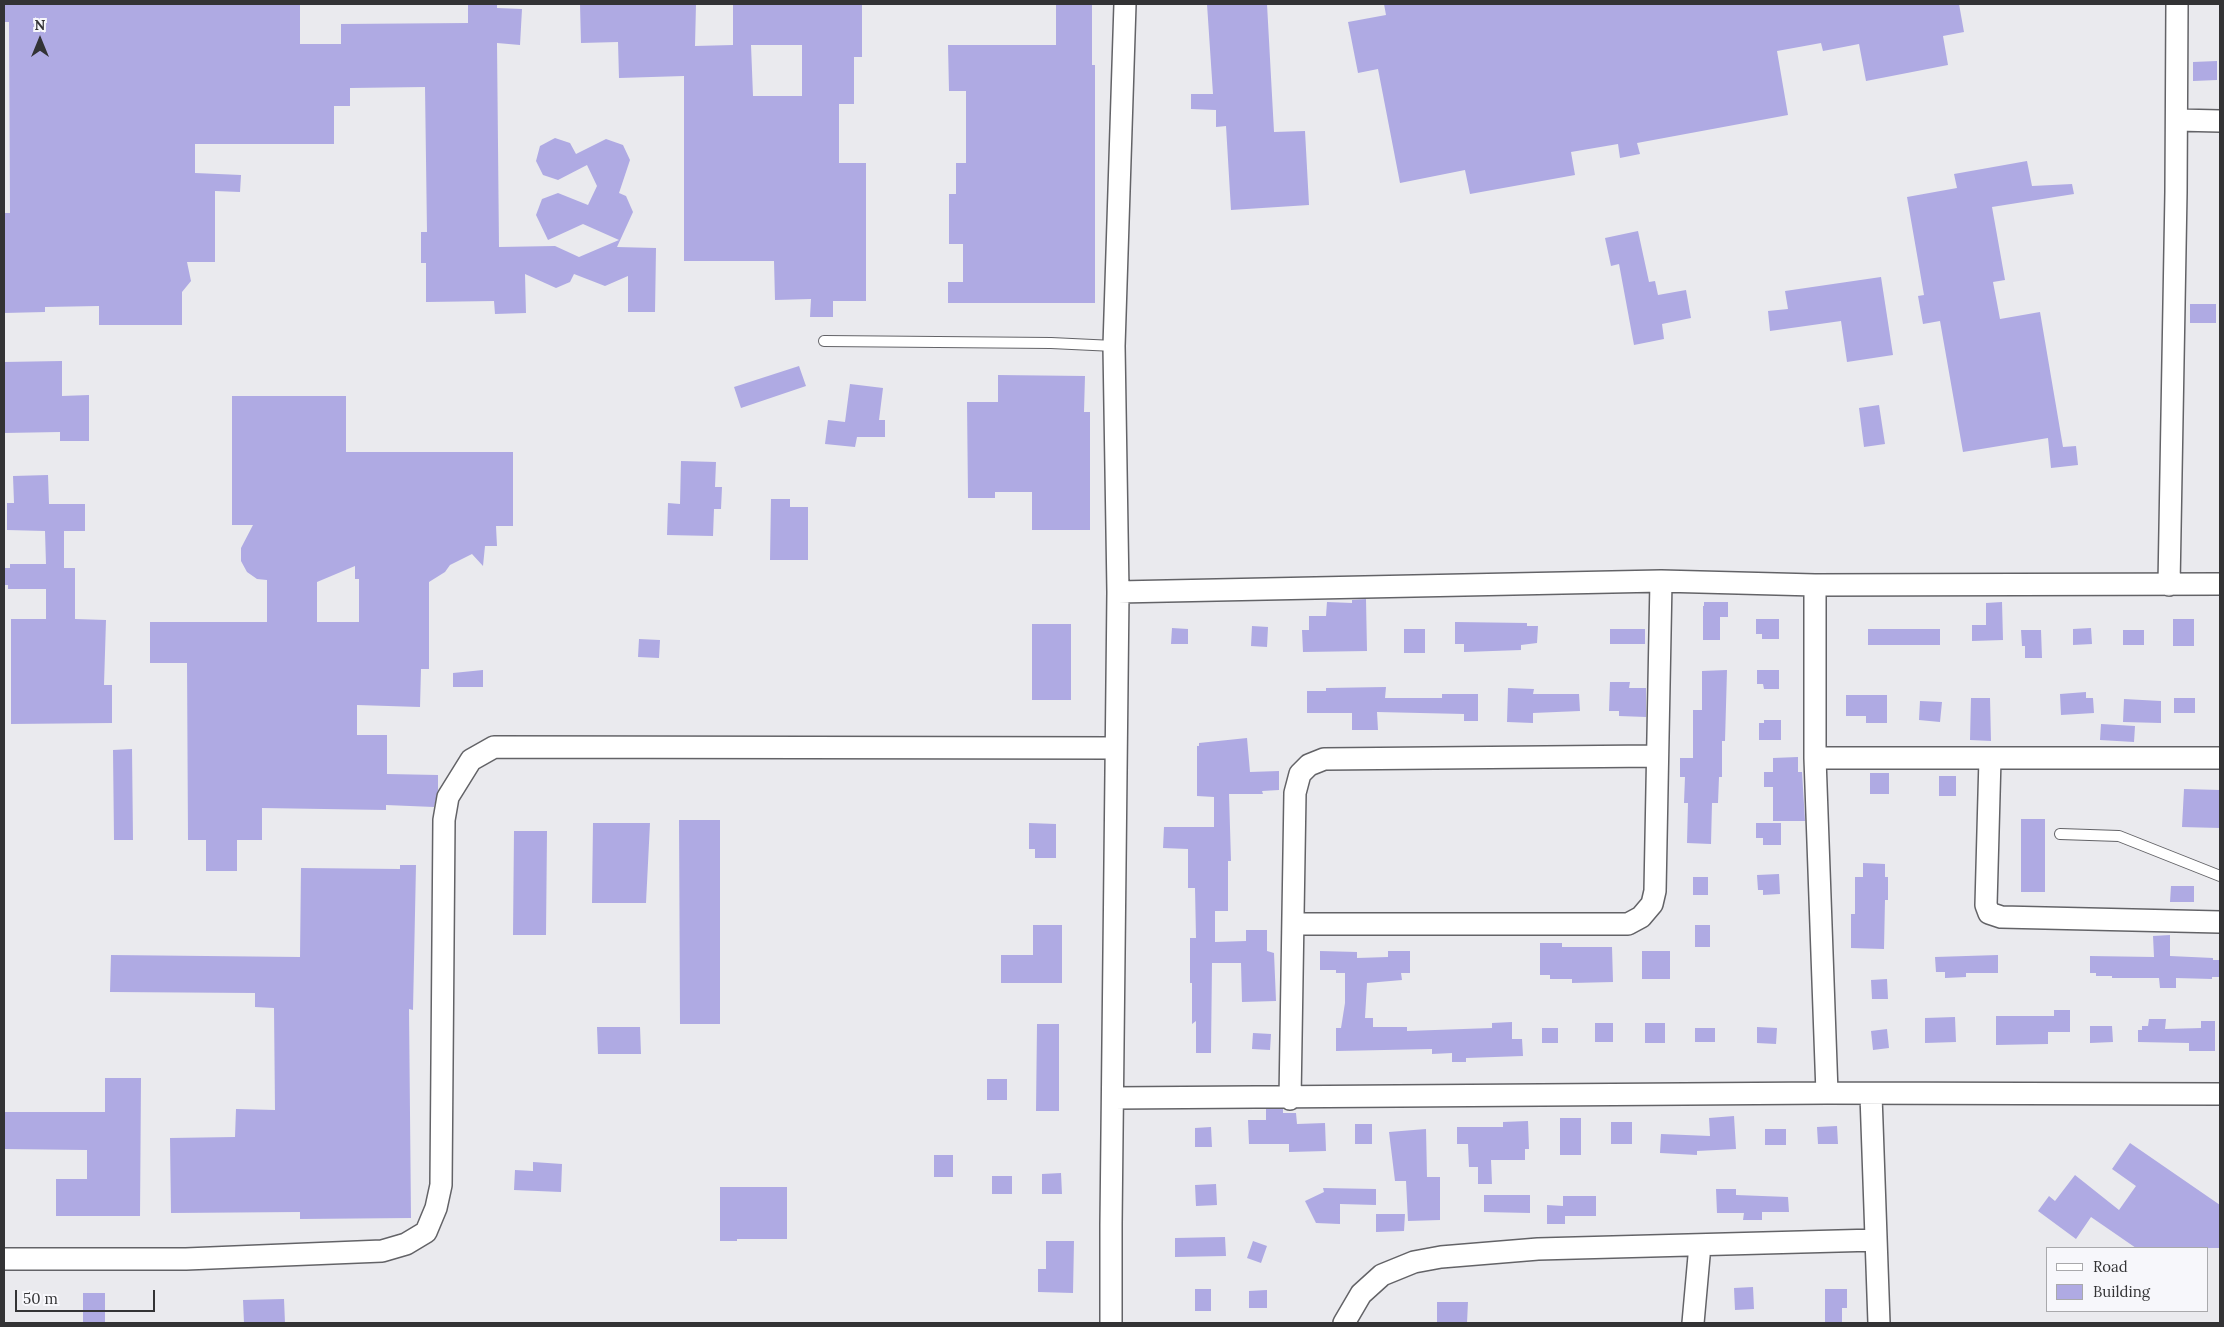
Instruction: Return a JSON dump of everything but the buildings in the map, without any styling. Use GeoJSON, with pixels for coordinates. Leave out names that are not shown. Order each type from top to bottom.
{"type":"FeatureCollection","features":[{"type":"Feature","properties":{"kind":"street"},"geometry":{"type":"LineString","coordinates":[[1111,1323],[1118,592],[1114,346],[1125,4]]}},
{"type":"Feature","properties":{"kind":"street"},"geometry":{"type":"LineString","coordinates":[[2170,585],[2177,4]]}},
{"type":"Feature","properties":{"kind":"street"},"geometry":{"type":"LineString","coordinates":[[2177,120],[2220,121]]}},
{"type":"Feature","properties":{"kind":"street"},"geometry":{"type":"LineString","coordinates":[[1118,592],[1661,581],[1815,585],[2220,584]]}},
{"type":"Feature","properties":{"kind":"street"},"geometry":{"type":"LineString","coordinates":[[1294,924],[1628,924],[1641,917],[1652,904],[1655,891],[1656,756],[1661,581]]}},
{"type":"Feature","properties":{"kind":"street"},"geometry":{"type":"LineString","coordinates":[[1815,585],[1815,758],[1827,1093]]}},
{"type":"Feature","properties":{"kind":"street"},"geometry":{"type":"LineString","coordinates":[[4,1260],[186,1259],[382,1251],[406,1244],[426,1232],[436,1208],[441,1185],[444,820],[448,797],[471,760],[494,747],[1116,748]]}},
{"type":"Feature","properties":{"kind":"street"},"geometry":{"type":"LineString","coordinates":[[1290,1099],[1295,793],[1300,774],[1308,765],[1324,759],[1656,756]]}},
{"type":"Feature","properties":{"kind":"street"},"geometry":{"type":"LineString","coordinates":[[1815,758],[2220,758]]}},
{"type":"Feature","properties":{"kind":"street"},"geometry":{"type":"LineString","coordinates":[[1990,758],[1986,905],[1990,913],[2001,917],[2220,922]]}},
{"type":"Feature","properties":{"kind":"street"},"geometry":{"type":"LineString","coordinates":[[1113,1098],[1290,1099],[1827,1093],[1871,1095],[2220,1094]]}},
{"type":"Feature","properties":{"kind":"street"},"geometry":{"type":"LineString","coordinates":[[1871,1095],[1879,1323]]}},
{"type":"Feature","properties":{"kind":"street"},"geometry":{"type":"LineString","coordinates":[[1344,1323],[1361,1294],[1382,1275],[1414,1262],[1441,1257],[1538,1249],[1876,1240]]}},
{"type":"Feature","properties":{"kind":"street"},"geometry":{"type":"LineString","coordinates":[[1693,1323],[1700,1245]]}},
{"type":"Feature","properties":{"kind":"lane"},"geometry":{"type":"LineString","coordinates":[[824,341],[1051,343],[1114,346]]}},
{"type":"Feature","properties":{"kind":"lane"},"geometry":{"type":"LineString","coordinates":[[2060,834],[2119,836],[2220,876]]}}]}
